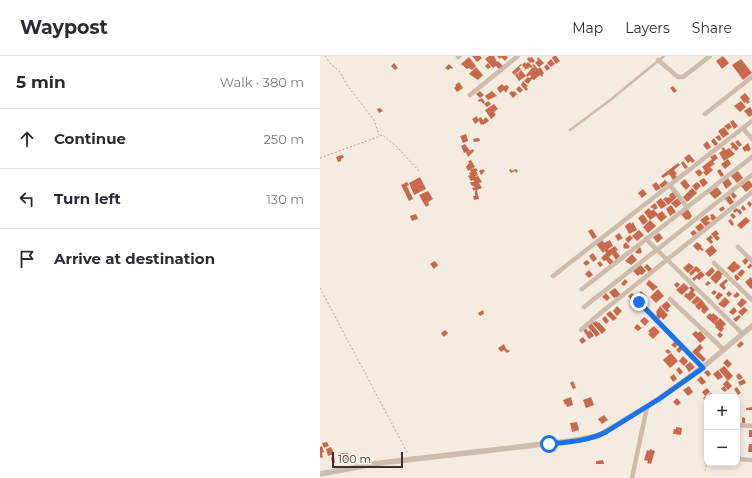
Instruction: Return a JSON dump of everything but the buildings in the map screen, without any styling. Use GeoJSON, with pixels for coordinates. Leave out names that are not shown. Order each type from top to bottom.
{"type":"FeatureCollection","features":[{"type":"Feature","properties":{"kind":"street"},"geometry":{"type":"LineString","coordinates":[[470,95],[518,56]]}},
{"type":"Feature","properties":{"kind":"street"},"geometry":{"type":"LineString","coordinates":[[658,60],[678,77],[683,77],[710,56]]}},
{"type":"Feature","properties":{"kind":"street"},"geometry":{"type":"LineString","coordinates":[[705,114],[752,77]]}},
{"type":"Feature","properties":{"kind":"street"},"geometry":{"type":"LineString","coordinates":[[553,276],[752,121]]}},
{"type":"Feature","properties":{"kind":"street"},"geometry":{"type":"LineString","coordinates":[[743,128],[752,139]]}},
{"type":"Feature","properties":{"kind":"street"},"geometry":{"type":"LineString","coordinates":[[582,289],[752,157]]}},
{"type":"Feature","properties":{"kind":"street"},"geometry":{"type":"LineString","coordinates":[[584,307],[752,175]]}},
{"type":"Feature","properties":{"kind":"street"},"geometry":{"type":"LineString","coordinates":[[670,185],[687,207]]}},
{"type":"Feature","properties":{"kind":"street"},"geometry":{"type":"LineString","coordinates":[[581,330],[593,318],[752,192]]}},
{"type":"Feature","properties":{"kind":"street"},"geometry":{"type":"LineString","coordinates":[[646,239],[743,334]]}},
{"type":"Feature","properties":{"kind":"street"},"geometry":{"type":"LineString","coordinates":[[738,247],[752,260]]}},
{"type":"Feature","properties":{"kind":"street"},"geometry":{"type":"LineString","coordinates":[[714,263],[752,300]]}},
{"type":"Feature","properties":{"kind":"street"},"geometry":{"type":"LineString","coordinates":[[670,299],[724,350]]}},
{"type":"Feature","properties":{"kind":"street"},"geometry":{"type":"LineString","coordinates":[[639,302],[703,368]]}},
{"type":"Feature","properties":{"kind":"street"},"geometry":{"type":"LineString","coordinates":[[320,474],[363,466],[591,438],[606,432],[671,391],[703,368],[752,326]]}},
{"type":"Feature","properties":{"kind":"street"},"geometry":{"type":"LineString","coordinates":[[632,478],[647,407]]}},
{"type":"Feature","properties":{"kind":"street"},"geometry":{"type":"LineString","coordinates":[[740,425],[752,426]]}},
{"type":"Feature","properties":{"kind":"street"},"geometry":{"type":"LineString","coordinates":[[740,459],[752,460]]}},
{"type":"Feature","properties":{"kind":"lane"},"geometry":{"type":"LineString","coordinates":[[570,130],[609,101],[664,56]]}},
{"type":"Feature","properties":{"kind":"path"},"geometry":{"type":"LineString","coordinates":[[325,56],[340,72],[347,85],[374,120],[379,136]]}},
{"type":"Feature","properties":{"kind":"path"},"geometry":{"type":"LineString","coordinates":[[320,158],[383,134],[420,172]]}},
{"type":"Feature","properties":{"kind":"path"},"geometry":{"type":"LineString","coordinates":[[320,288],[411,460]]}},
{"type":"Feature","properties":{"kind":"path"},"geometry":{"type":"LineString","coordinates":[[704,471],[706,466]]}},
{"type":"Feature","properties":{"kind":"route"},"geometry":{"type":"LineString","coordinates":[[549,444],[584,440],[598,436],[659,399],[703,368],[639,302]]}}]}
